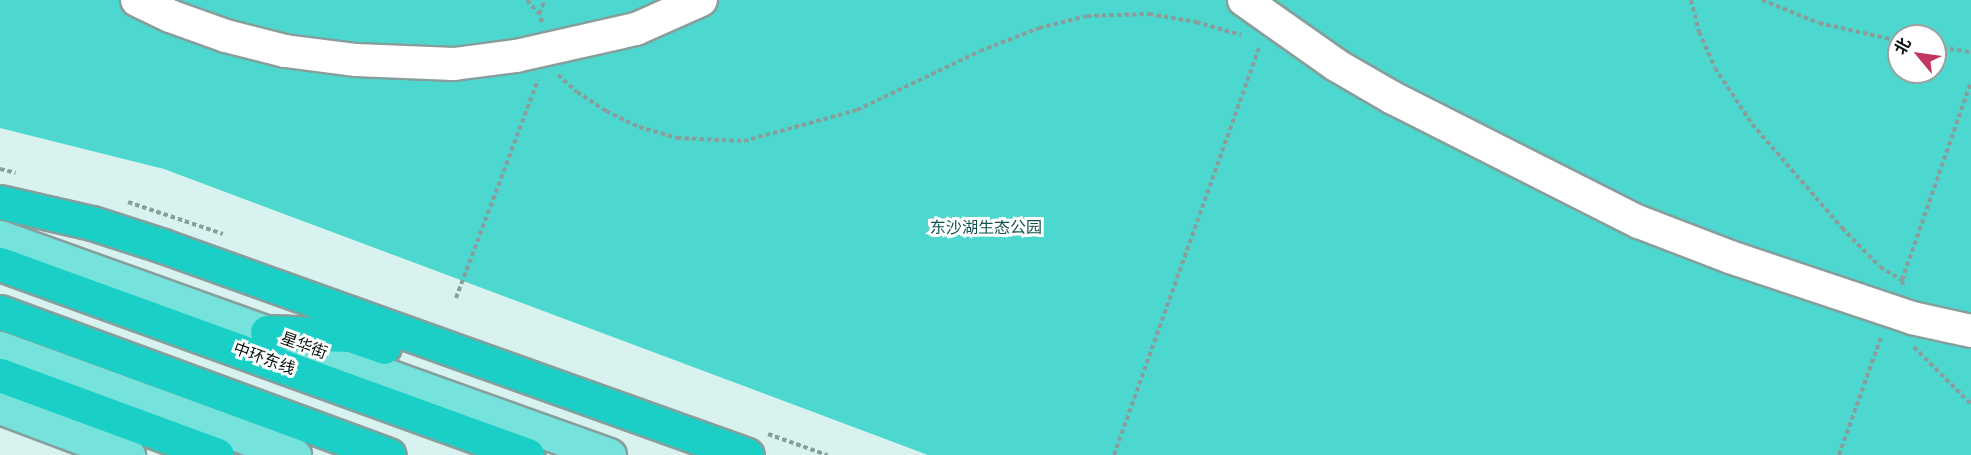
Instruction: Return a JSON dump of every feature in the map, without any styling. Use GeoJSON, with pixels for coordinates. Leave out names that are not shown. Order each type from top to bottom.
{"type":"FeatureCollection","features":[{"type":"Feature","properties":{"kind":"highway"},"geometry":{"type":"LineString","coordinates":[[0,202],[92,223],[747,455]]}},
{"type":"Feature","properties":{"kind":"highway","name":"中环东线"},"geometry":{"type":"LineString","coordinates":[[0,264],[527,455]]}},
{"type":"Feature","properties":{"kind":"highway"},"geometry":{"type":"LineString","coordinates":[[0,312],[389,455]]}},
{"type":"Feature","properties":{"kind":"highway"},"geometry":{"type":"LineString","coordinates":[[267,332],[350,334],[678,455]]}},
{"type":"Feature","properties":{"kind":"highway"},"geometry":{"type":"LineString","coordinates":[[0,375],[218,455]]}},
{"type":"Feature","properties":{"kind":"main road","name":"星华街"},"geometry":{"type":"LineString","coordinates":[[0,237],[609,455]]}},
{"type":"Feature","properties":{"kind":"main road"},"geometry":{"type":"LineString","coordinates":[[0,348],[294,455]]}},
{"type":"Feature","properties":{"kind":"main road"},"geometry":{"type":"LineString","coordinates":[[0,406],[128,455]]}},
{"type":"Feature","properties":{"kind":"lane"},"geometry":{"type":"LineString","coordinates":[[137,0],[170,16],[226,36],[285,51],[356,60],[454,64],[516,56],[636,29],[701,0]]}},
{"type":"Feature","properties":{"kind":"lane"},"geometry":{"type":"LineString","coordinates":[[1258,19],[1393,98],[1639,222],[1910,329],[1971,331]]}},
{"type":"Feature","properties":{"kind":"path"},"geometry":{"type":"LineString","coordinates":[[527,0],[540,14],[550,48],[549,67],[570,86],[606,111],[639,128],[677,138],[744,141],[856,110],[980,51],[1039,28],[1087,16],[1149,14],[1196,22],[1258,19],[1114,455]]}},
{"type":"Feature","properties":{"kind":"path"},"geometry":{"type":"LineString","coordinates":[[540,14],[545,0]]}},
{"type":"Feature","properties":{"kind":"path"},"geometry":{"type":"LineString","coordinates":[[1691,0],[1699,32],[1715,68],[1752,124],[1842,228],[1880,267],[1902,280]]}},
{"type":"Feature","properties":{"kind":"path"},"geometry":{"type":"LineString","coordinates":[[1762,0],[1819,23],[1887,38]]}},
{"type":"Feature","properties":{"kind":"path"},"geometry":{"type":"LineString","coordinates":[[456,298],[550,48]]}},
{"type":"Feature","properties":{"kind":"path"},"geometry":{"type":"LineString","coordinates":[[1947,48],[1971,52]]}},
{"type":"Feature","properties":{"kind":"path"},"geometry":{"type":"LineString","coordinates":[[1971,82],[1902,280],[1910,329],[1922,357],[1971,404]]}},
{"type":"Feature","properties":{"kind":"path"},"geometry":{"type":"LineString","coordinates":[[1839,455],[1889,316],[1910,329]]}},
{"type":"Feature","properties":{"kind":"green space","name":"东沙湖生态公园"},"geometry":{"type":"Polygon","coordinates":[[[0,0],[1971,0],[1971,455],[928,455],[164,169],[0,128],[0,0]]]}}]}
